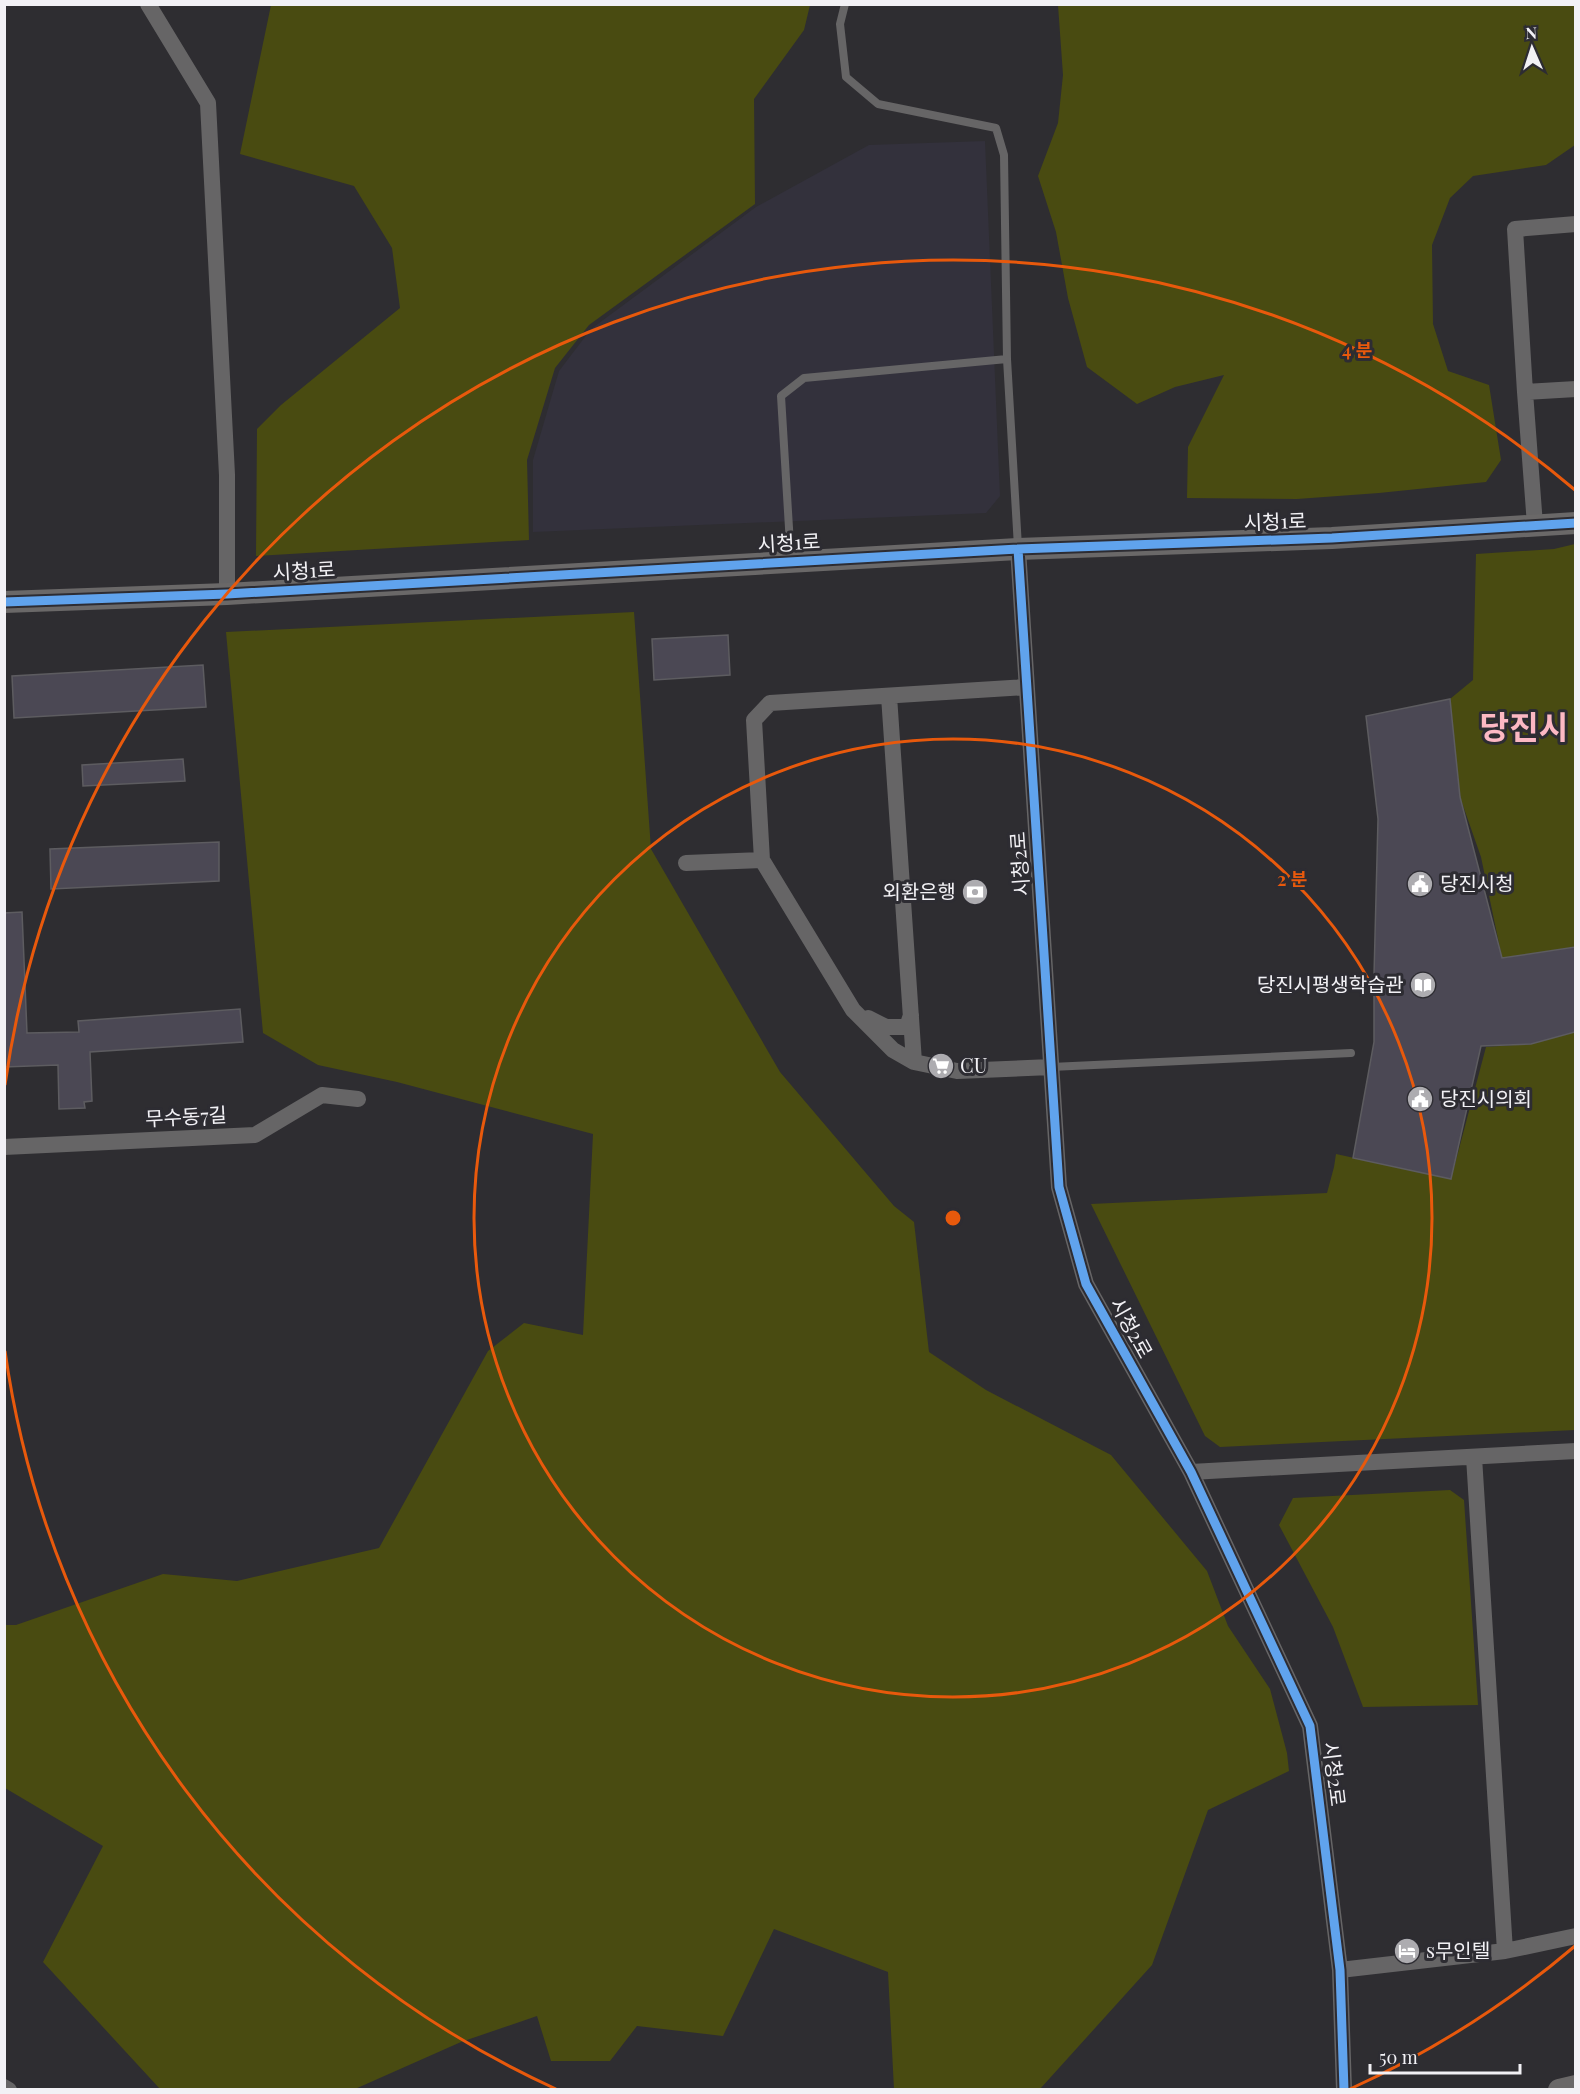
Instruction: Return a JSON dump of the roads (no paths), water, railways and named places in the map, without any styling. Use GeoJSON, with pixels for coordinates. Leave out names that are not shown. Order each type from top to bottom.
{"type":"FeatureCollection","features":[{"type":"Feature","properties":{"kind":"street"},"geometry":{"type":"LineString","coordinates":[[148,4],[208,103],[227,475],[227,594]]}},
{"type":"Feature","properties":{"kind":"street"},"geometry":{"type":"LineString","coordinates":[[1535,525],[1515,229],[1575,224]]}},
{"type":"Feature","properties":{"kind":"street"},"geometry":{"type":"LineString","coordinates":[[1525,392],[1575,389]]}},
{"type":"Feature","properties":{"kind":"street","name":"시청1로"},"geometry":{"type":"LineString","coordinates":[[4,602],[227,594],[1018,549],[1332,538],[1575,523]]}},
{"type":"Feature","properties":{"kind":"street","name":"시청2로"},"geometry":{"type":"LineString","coordinates":[[1018,549],[1059,1187],[1086,1284],[1191,1472],[1310,1726],[1340,1970],[1344,2090]]}},
{"type":"Feature","properties":{"kind":"street"},"geometry":{"type":"LineString","coordinates":[[1026,687],[770,703],[754,720],[762,860],[853,1010],[893,1050],[914,1062],[957,1071],[1051,1067]]}},
{"type":"Feature","properties":{"kind":"street"},"geometry":{"type":"LineString","coordinates":[[889,696],[914,1062]]}},
{"type":"Feature","properties":{"kind":"street"},"geometry":{"type":"LineString","coordinates":[[686,863],[762,860]]}},
{"type":"Feature","properties":{"kind":"street"},"geometry":{"type":"LineString","coordinates":[[853,1010],[886,1027],[907,1026],[911,1015]]}},
{"type":"Feature","properties":{"kind":"street","name":"무수동7길"},"geometry":{"type":"LineString","coordinates":[[4,1147],[255,1135],[322,1095],[358,1099]]}},
{"type":"Feature","properties":{"kind":"street"},"geometry":{"type":"LineString","coordinates":[[1191,1472],[1575,1451]]}},
{"type":"Feature","properties":{"kind":"street"},"geometry":{"type":"LineString","coordinates":[[1474,1457],[1505,1951]]}},
{"type":"Feature","properties":{"kind":"street"},"geometry":{"type":"LineString","coordinates":[[1340,1970],[1505,1951],[1575,1936]]}},
{"type":"Feature","properties":{"kind":"street"},"geometry":{"type":"LineString","coordinates":[[1559,2090],[1575,2086]]}},
{"type":"Feature","properties":{"kind":"street"},"geometry":{"type":"LineString","coordinates":[[4,2088],[9,2090]]}},
{"type":"Feature","properties":{"kind":"lane"},"geometry":{"type":"LineString","coordinates":[[845,4],[840,24],[846,77],[878,104],[996,128],[1004,155],[1007,359],[1018,549]]}},
{"type":"Feature","properties":{"kind":"lane"},"geometry":{"type":"LineString","coordinates":[[791,561],[781,396],[804,378],[1007,359]]}},
{"type":"Feature","properties":{"kind":"lane"},"geometry":{"type":"LineString","coordinates":[[1051,1067],[1351,1053]]}},
{"type":"Feature","properties":{"kind":"place","name":"당진시청"},"geometry":{"type":"Point","coordinates":[1420,884]}},
{"type":"Feature","properties":{"kind":"place","name":"외환은행"},"geometry":{"type":"Point","coordinates":[975,892]}},
{"type":"Feature","properties":{"kind":"place","name":"당진시평생학습관"},"geometry":{"type":"Point","coordinates":[1423,985]}},
{"type":"Feature","properties":{"kind":"place","name":"CU"},"geometry":{"type":"Point","coordinates":[941,1066]}},
{"type":"Feature","properties":{"kind":"place","name":"당진시의회"},"geometry":{"type":"Point","coordinates":[1420,1099]}},
{"type":"Feature","properties":{"kind":"place","name":"s무인텔"},"geometry":{"type":"Point","coordinates":[1407,1951]}},
{"type":"Feature","properties":{"kind":"district","name":"당진시"},"geometry":{"type":"Point","coordinates":[1524,728]}}]}
